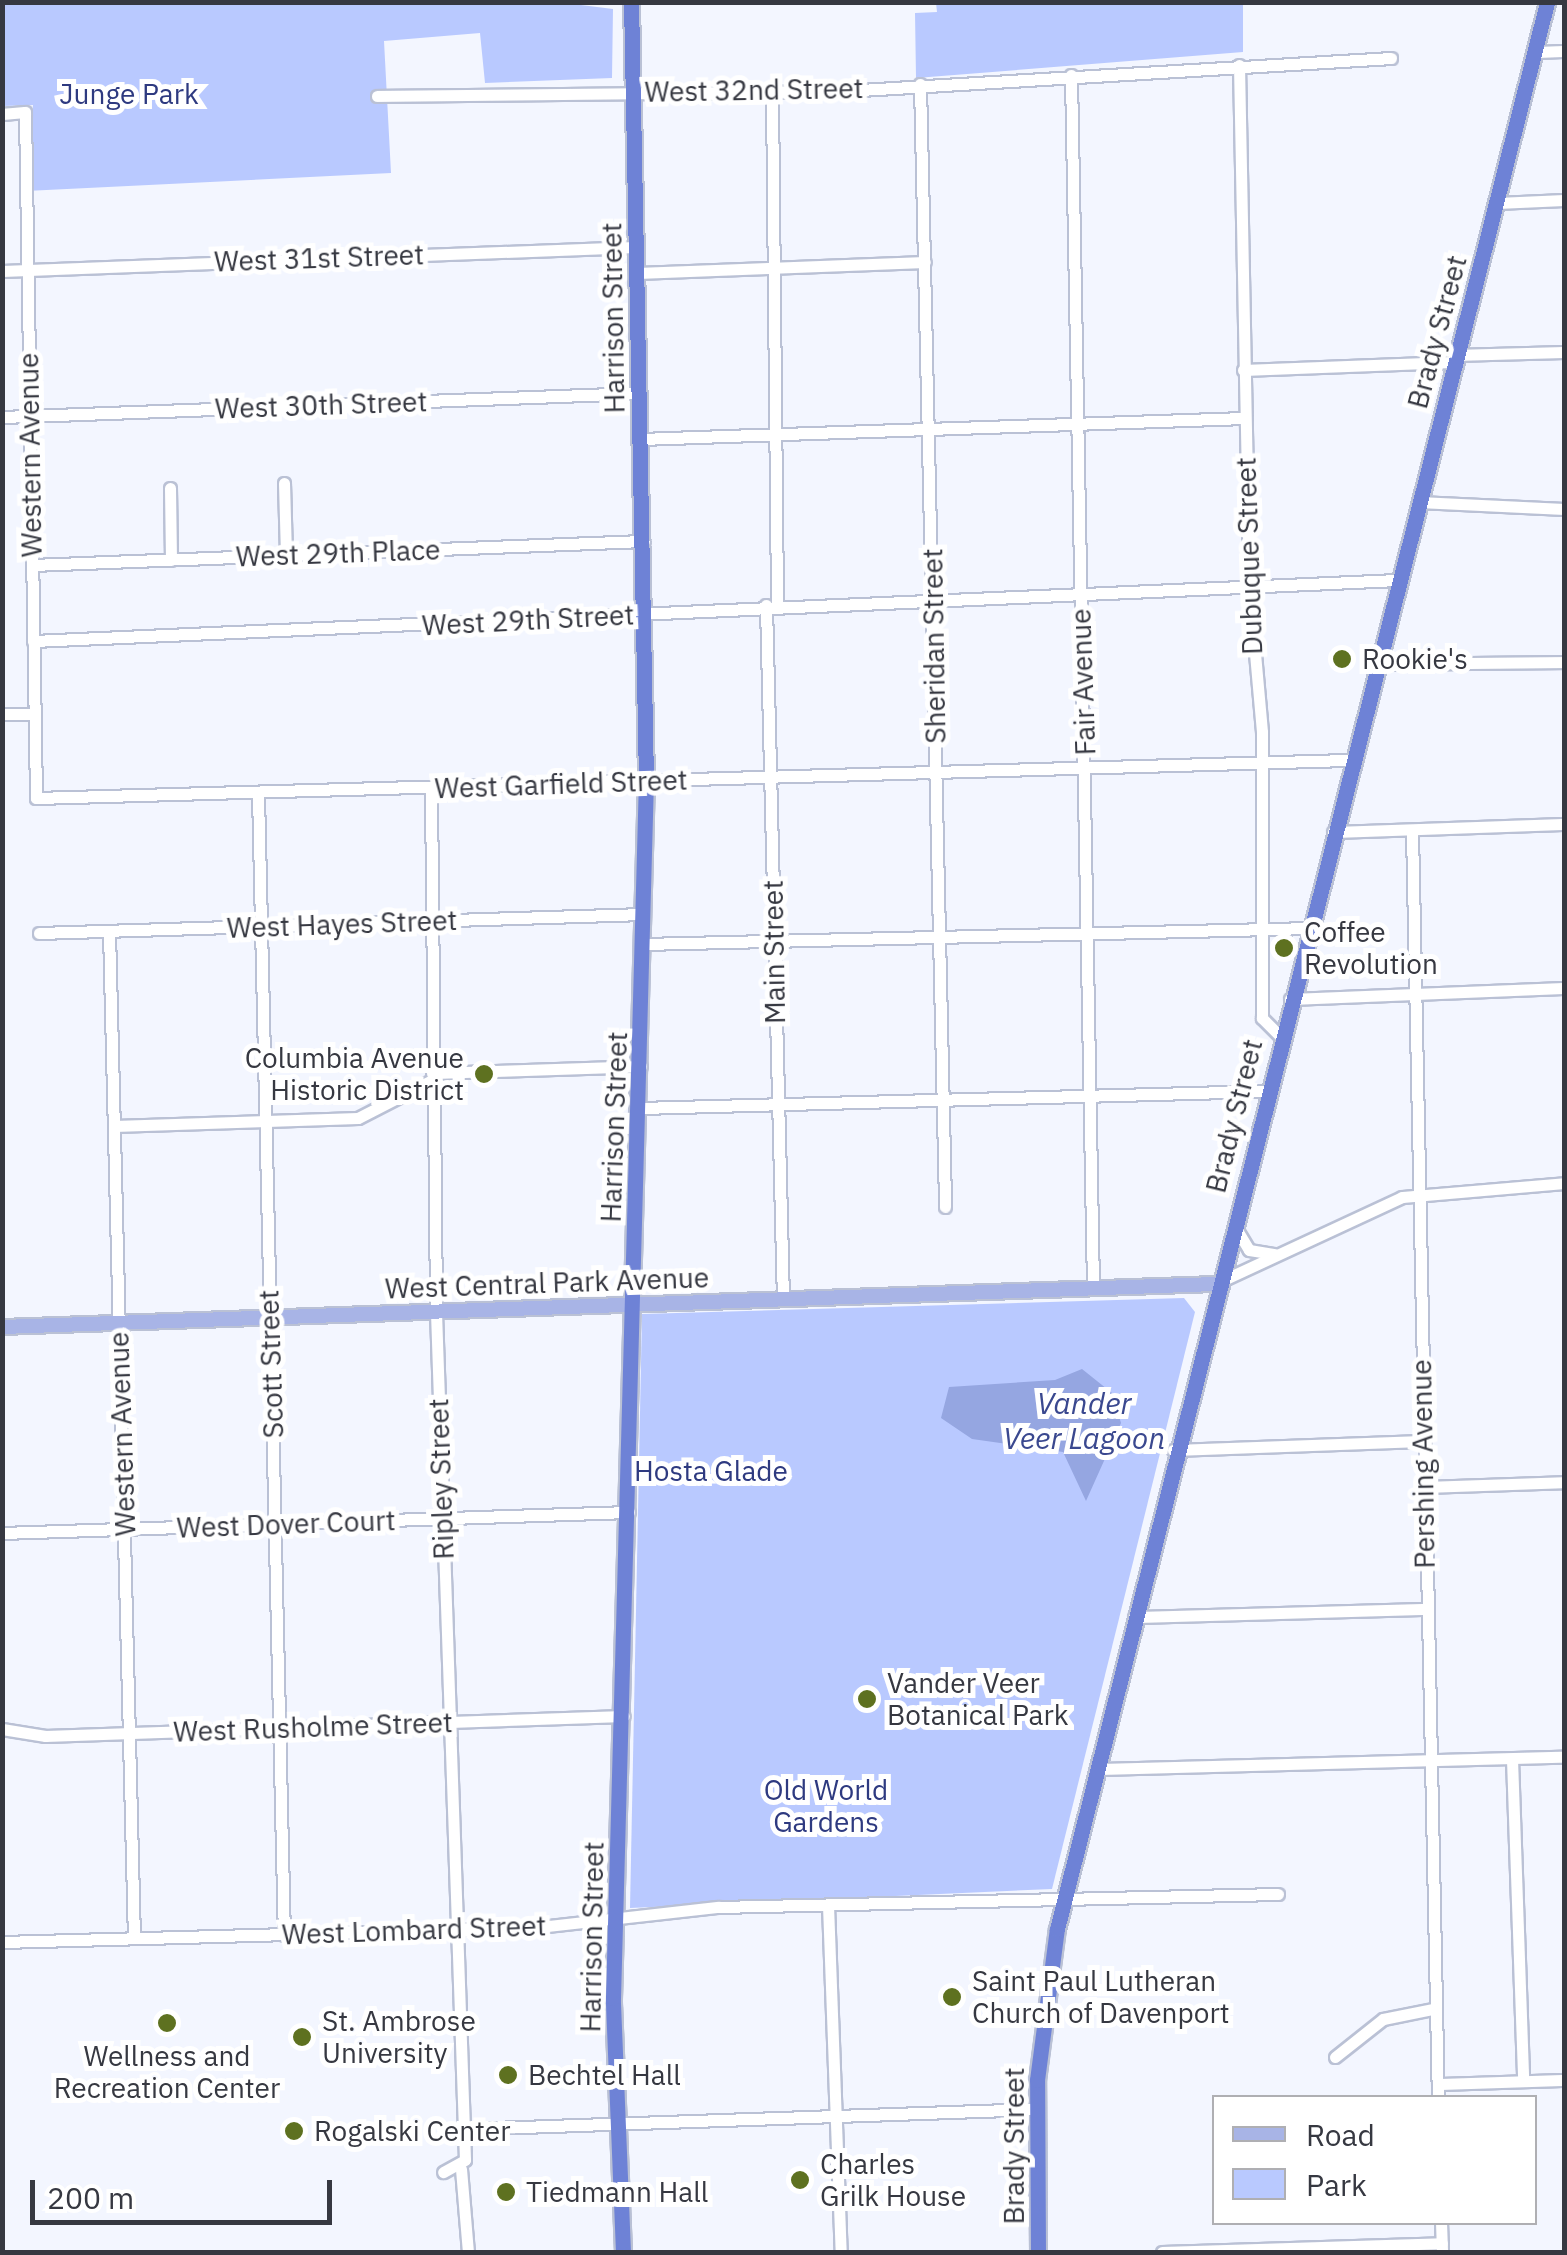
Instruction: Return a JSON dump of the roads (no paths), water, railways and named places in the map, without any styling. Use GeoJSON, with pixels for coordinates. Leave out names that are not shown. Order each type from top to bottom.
{"type":"FeatureCollection","features":[{"type":"Feature","properties":{"kind":"highway","name":"Harrison Street"},"geometry":{"type":"LineString","coordinates":[[624,2252],[615,1921],[624,1716],[646,781],[630,2]]}},
{"type":"Feature","properties":{"kind":"highway","name":"Brady Street"},"geometry":{"type":"LineString","coordinates":[[1038,2252],[1043,2011],[1064,1897],[1215,1284],[1311,928],[1350,760],[1547,2]]}},
{"type":"Feature","properties":{"kind":"main road","name":"West Central Park Avenue"},"geometry":{"type":"LineString","coordinates":[[2,1327],[1215,1284]]}},
{"type":"Feature","properties":{"kind":"street"},"geometry":{"type":"LineString","coordinates":[[1536,52],[1564,51]]}},
{"type":"Feature","properties":{"kind":"street","name":"West 32nd Street"},"geometry":{"type":"LineString","coordinates":[[377,96],[772,91],[1391,58]]}},
{"type":"Feature","properties":{"kind":"street","name":"Dubuque Street"},"geometry":{"type":"LineString","coordinates":[[1239,64],[1244,418],[1262,764],[1263,1024],[1280,1036]]}},
{"type":"Feature","properties":{"kind":"street","name":"Fair Avenue"},"geometry":{"type":"LineString","coordinates":[[1071,75],[1092,1096],[1092,1290]]}},
{"type":"Feature","properties":{"kind":"street","name":"Sheridan Street"},"geometry":{"type":"LineString","coordinates":[[920,84],[945,1207]]}},
{"type":"Feature","properties":{"kind":"street","name":"Main Street"},"geometry":{"type":"LineString","coordinates":[[772,91],[777,434],[770,776],[782,1300]]}},
{"type":"Feature","properties":{"kind":"street","name":"Western Avenue"},"geometry":{"type":"LineString","coordinates":[[2,114],[24,112],[36,798]]}},
{"type":"Feature","properties":{"kind":"street"},"geometry":{"type":"LineString","coordinates":[[1497,203],[1564,200]]}},
{"type":"Feature","properties":{"kind":"street","name":"West 31st Street"},"geometry":{"type":"LineString","coordinates":[[2,271],[636,247]]}},
{"type":"Feature","properties":{"kind":"street"},"geometry":{"type":"LineString","coordinates":[[637,273],[926,262]]}},
{"type":"Feature","properties":{"kind":"street"},"geometry":{"type":"LineString","coordinates":[[1243,370],[1564,352]]}},
{"type":"Feature","properties":{"kind":"street","name":"West 30th Street"},"geometry":{"type":"LineString","coordinates":[[2,417],[640,393]]}},
{"type":"Feature","properties":{"kind":"street"},"geometry":{"type":"LineString","coordinates":[[640,439],[1244,418]]}},
{"type":"Feature","properties":{"kind":"street"},"geometry":{"type":"LineString","coordinates":[[284,483],[286,554]]}},
{"type":"Feature","properties":{"kind":"street"},"geometry":{"type":"LineString","coordinates":[[170,488],[170,560]]}},
{"type":"Feature","properties":{"kind":"street"},"geometry":{"type":"LineString","coordinates":[[1418,502],[1564,508]]}},
{"type":"Feature","properties":{"kind":"street","name":"West 29th Place"},"geometry":{"type":"LineString","coordinates":[[32,565],[644,541]]}},
{"type":"Feature","properties":{"kind":"street","name":"West 29th Street"},"geometry":{"type":"LineString","coordinates":[[33,642],[644,615],[771,604],[1399,580]]}},
{"type":"Feature","properties":{"kind":"street"},"geometry":{"type":"LineString","coordinates":[[1375,664],[1564,662]]}},
{"type":"Feature","properties":{"kind":"street"},"geometry":{"type":"LineString","coordinates":[[2,714],[34,714]]}},
{"type":"Feature","properties":{"kind":"street","name":"West Garfield Street"},"geometry":{"type":"LineString","coordinates":[[36,798],[1350,760]]}},
{"type":"Feature","properties":{"kind":"street","name":"Ripley Street"},"geometry":{"type":"LineString","coordinates":[[431,788],[436,1312],[464,2129],[460,2169],[468,2252]]}},
{"type":"Feature","properties":{"kind":"street","name":"Scott Street"},"geometry":{"type":"LineString","coordinates":[[258,793],[284,1935]]}},
{"type":"Feature","properties":{"kind":"street"},"geometry":{"type":"LineString","coordinates":[[1333,832],[1564,824]]}},
{"type":"Feature","properties":{"kind":"street","name":"Pershing Avenue"},"geometry":{"type":"LineString","coordinates":[[1412,830],[1432,2009],[1438,2091]]}},
{"type":"Feature","properties":{"kind":"street","name":"West Hayes Street"},"geometry":{"type":"LineString","coordinates":[[40,933],[644,914]]}},
{"type":"Feature","properties":{"kind":"street"},"geometry":{"type":"LineString","coordinates":[[644,944],[1311,928]]}},
{"type":"Feature","properties":{"kind":"street","name":"Western Avenue"},"geometry":{"type":"LineString","coordinates":[[109,931],[134,1938]]}},
{"type":"Feature","properties":{"kind":"street"},"geometry":{"type":"LineString","coordinates":[[1290,999],[1564,988]]}},
{"type":"Feature","properties":{"kind":"street"},"geometry":{"type":"LineString","coordinates":[[114,1126],[358,1118],[432,1076],[641,1066]]}},
{"type":"Feature","properties":{"kind":"street"},"geometry":{"type":"LineString","coordinates":[[640,1108],[1266,1091]]}},
{"type":"Feature","properties":{"kind":"street"},"geometry":{"type":"LineString","coordinates":[[1215,1284],[1418,1193],[1564,1183]]}},
{"type":"Feature","properties":{"kind":"street"},"geometry":{"type":"LineString","coordinates":[[1233,1221],[1249,1250],[1279,1253]]}},
{"type":"Feature","properties":{"kind":"street"},"geometry":{"type":"LineString","coordinates":[[1173,1450],[1422,1441]]}},
{"type":"Feature","properties":{"kind":"street"},"geometry":{"type":"LineString","coordinates":[[1423,1487],[1564,1482]]}},
{"type":"Feature","properties":{"kind":"street","name":"West Dover Court"},"geometry":{"type":"LineString","coordinates":[[2,1533],[629,1512]]}},
{"type":"Feature","properties":{"kind":"street"},"geometry":{"type":"LineString","coordinates":[[1134,1617],[1424,1609]]}},
{"type":"Feature","properties":{"kind":"street","name":"West Rusholme Street"},"geometry":{"type":"LineString","coordinates":[[2,1730],[130,1734],[624,1716]]}},
{"type":"Feature","properties":{"kind":"street"},"geometry":{"type":"LineString","coordinates":[[1096,1769],[1564,1757]]}},
{"type":"Feature","properties":{"kind":"street"},"geometry":{"type":"LineString","coordinates":[[1512,1759],[1523,2081]]}},
{"type":"Feature","properties":{"kind":"street","name":"West Lombard Street"},"geometry":{"type":"LineString","coordinates":[[2,1942],[458,1930],[828,1905],[1278,1894]]}},
{"type":"Feature","properties":{"kind":"street"},"geometry":{"type":"LineString","coordinates":[[828,1905],[840,2252]]}},
{"type":"Feature","properties":{"kind":"street"},"geometry":{"type":"LineString","coordinates":[[1335,2057],[1383,2018],[1432,2009]]}},
{"type":"Feature","properties":{"kind":"street"},"geometry":{"type":"LineString","coordinates":[[1438,2091],[1564,2080]]}},
{"type":"Feature","properties":{"kind":"street"},"geometry":{"type":"LineString","coordinates":[[464,2129],[1038,2109]]}},
{"type":"Feature","properties":{"kind":"street"},"geometry":{"type":"LineString","coordinates":[[443,2172],[460,2169]]}},
{"type":"Feature","properties":{"kind":"street"},"geometry":{"type":"LineString","coordinates":[[1162,2252],[1442,2248]]}},
{"type":"Feature","properties":{"kind":"water","name":"Vander Veer Lagoon"},"geometry":{"type":"Polygon","coordinates":[[[1082,1369],[1112,1393],[1121,1423],[1086,1501],[1063,1452],[972,1439],[941,1418],[949,1387],[1055,1380],[1082,1369]]]}},
{"type":"Feature","properties":{"kind":"place","name":"Rookie's"},"geometry":{"type":"Point","coordinates":[1342,659]}},
{"type":"Feature","properties":{"kind":"place","name":"Coffee Revolution"},"geometry":{"type":"Point","coordinates":[1284,948]}},
{"type":"Feature","properties":{"kind":"place","name":"Columbia Avenue Historic District"},"geometry":{"type":"Point","coordinates":[484,1074]}},
{"type":"Feature","properties":{"kind":"place","name":"Vander Veer Botanical Park"},"geometry":{"type":"Point","coordinates":[867,1699]}},
{"type":"Feature","properties":{"kind":"place","name":"Saint Paul Lutheran Church of Davenport"},"geometry":{"type":"Point","coordinates":[952,1997]}},
{"type":"Feature","properties":{"kind":"place","name":"Wellness and Recreation Center"},"geometry":{"type":"Point","coordinates":[167,2023]}},
{"type":"Feature","properties":{"kind":"place","name":"St. Ambrose University"},"geometry":{"type":"Point","coordinates":[302,2037]}},
{"type":"Feature","properties":{"kind":"place","name":"Bechtel Hall"},"geometry":{"type":"Point","coordinates":[508,2075]}},
{"type":"Feature","properties":{"kind":"place","name":"Rogalski Center"},"geometry":{"type":"Point","coordinates":[294,2131]}},
{"type":"Feature","properties":{"kind":"place","name":"Charles Grilk House"},"geometry":{"type":"Point","coordinates":[800,2180]}},
{"type":"Feature","properties":{"kind":"place","name":"Tiedmann Hall"},"geometry":{"type":"Point","coordinates":[506,2192]}},
{"type":"Feature","properties":{"kind":"park label","name":"Junge Park"},"geometry":{"type":"Point","coordinates":[129,94]}},
{"type":"Feature","properties":{"kind":"park label","name":"Hosta Glade"},"geometry":{"type":"Point","coordinates":[711,1471]}},
{"type":"Feature","properties":{"kind":"park label","name":"Old World Gardens"},"geometry":{"type":"Point","coordinates":[826,1806]}}]}
